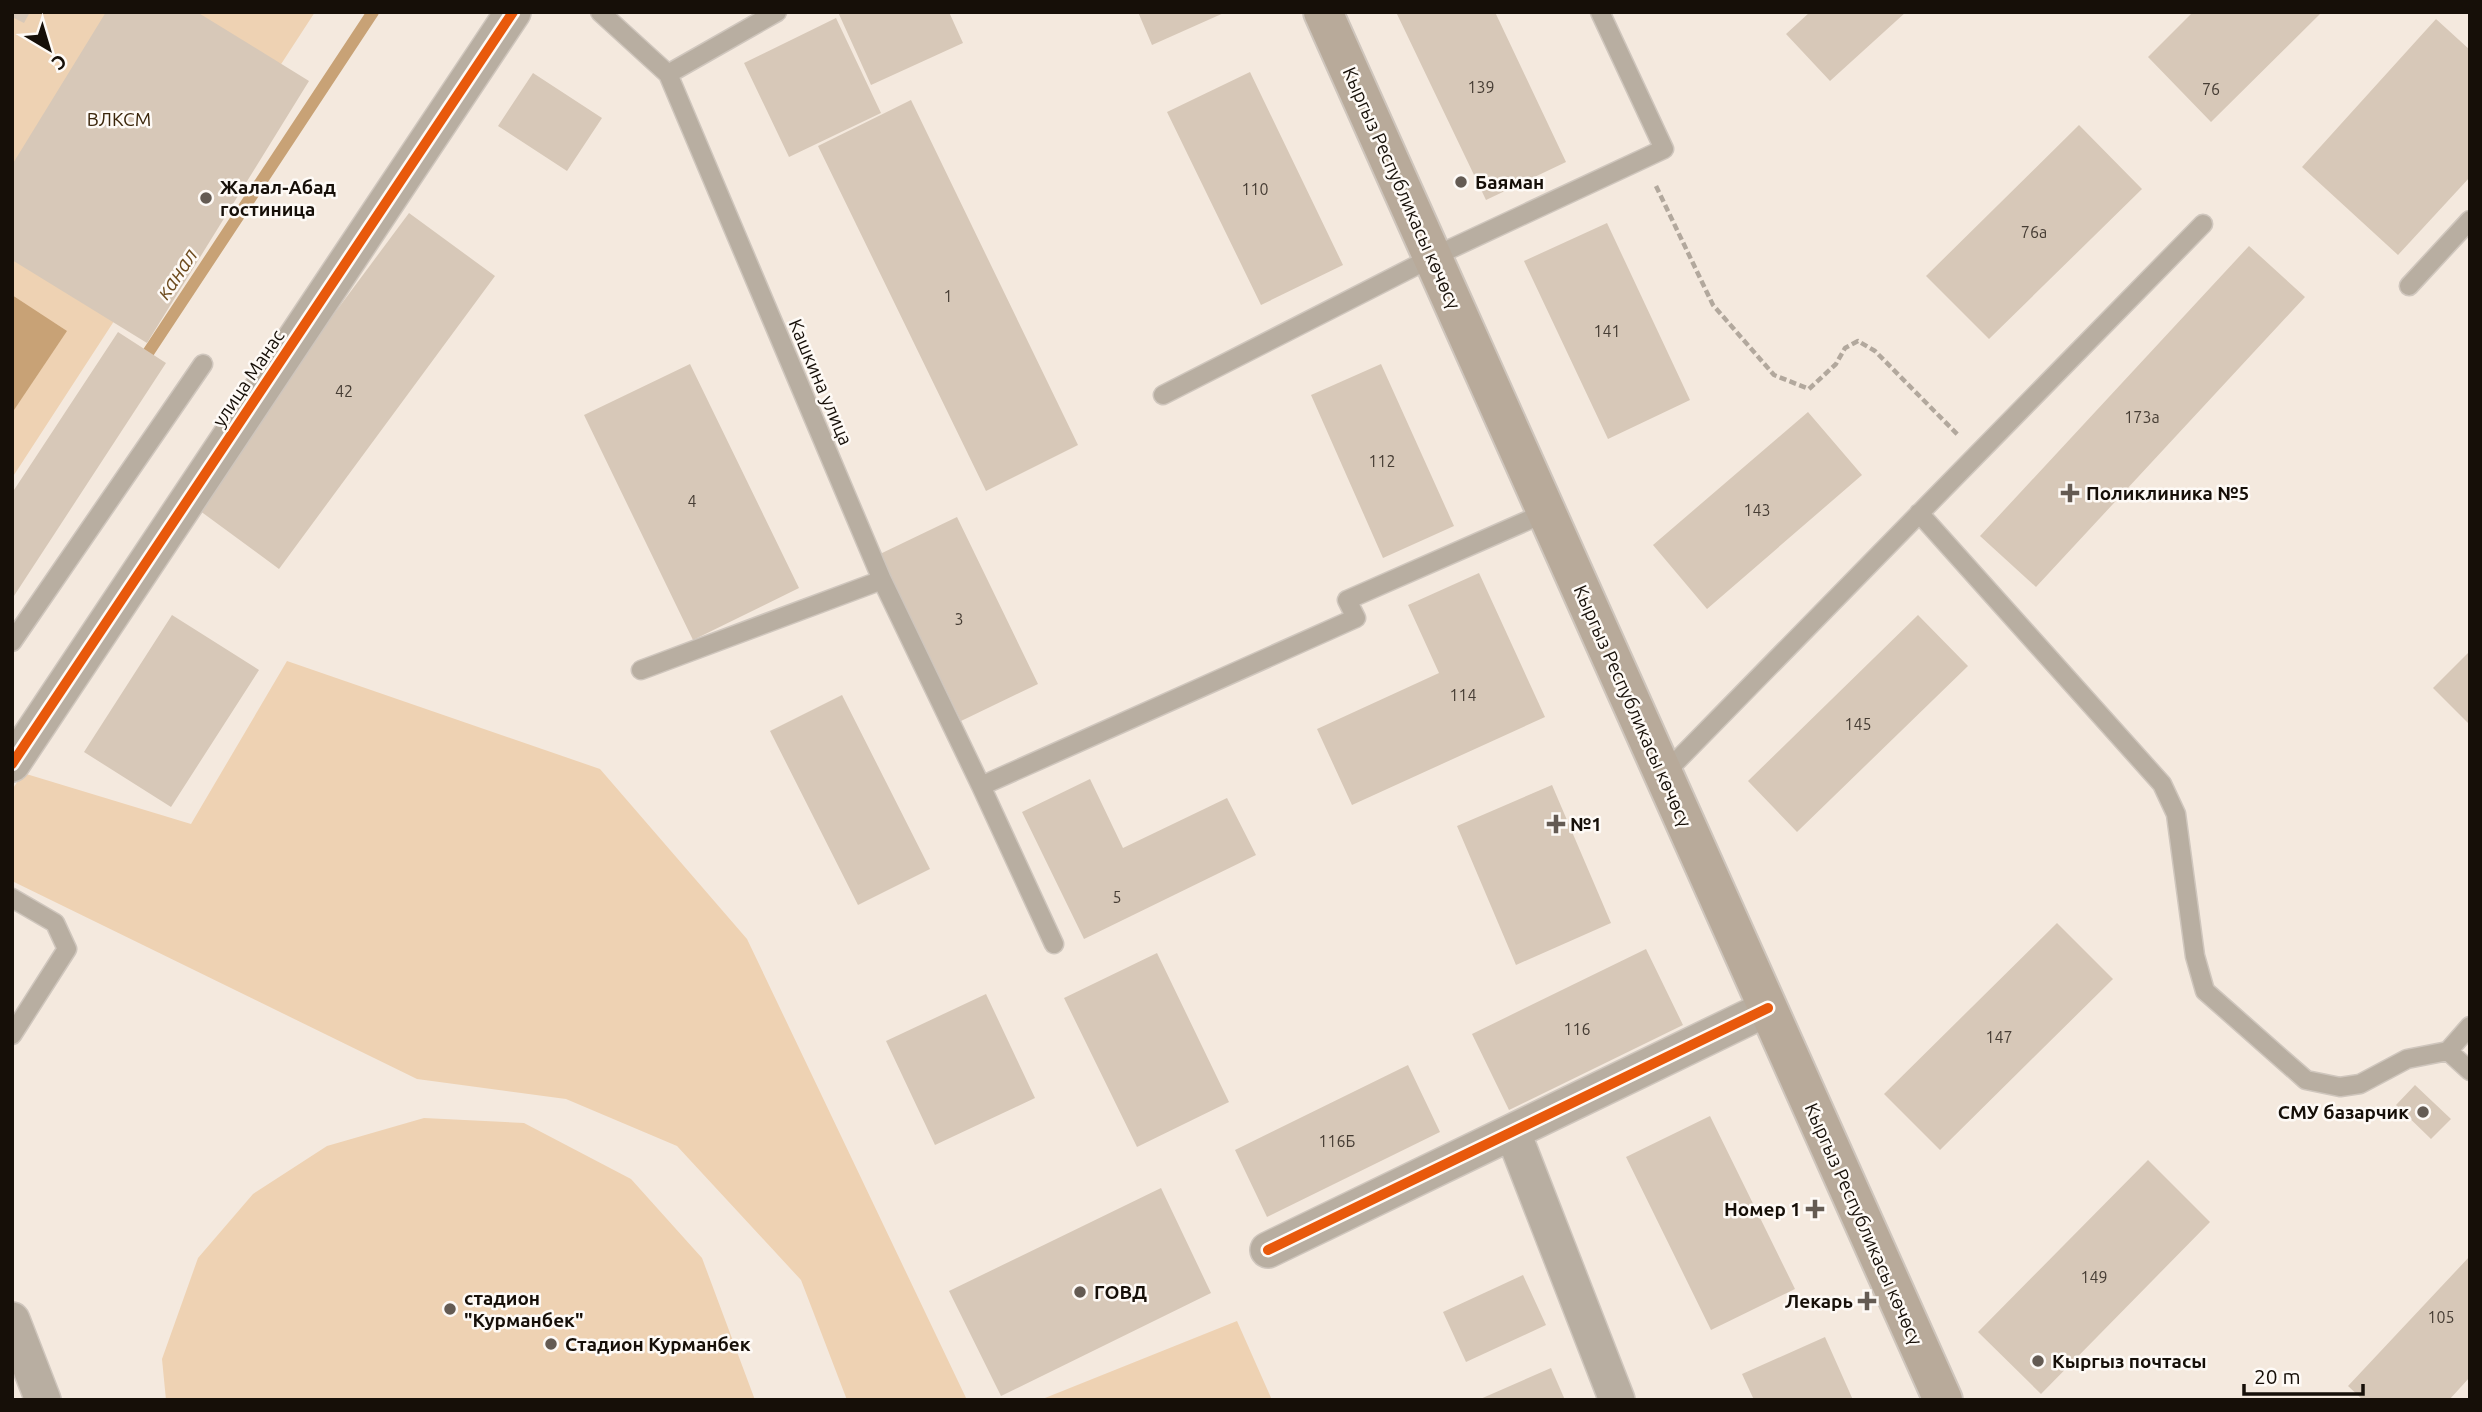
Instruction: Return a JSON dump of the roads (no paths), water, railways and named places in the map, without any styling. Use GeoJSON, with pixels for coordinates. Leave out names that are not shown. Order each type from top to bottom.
{"type":"FeatureCollection","features":[{"type":"Feature","properties":{"kind":"main road","name":"Кыргыз Республикасы көчөсү"},"geometry":{"type":"LineString","coordinates":[[1323,12],[1943,1400]]}},
{"type":"Feature","properties":{"kind":"street","name":"улица Манас"},"geometry":{"type":"LineString","coordinates":[[12,764],[513,12]]}},
{"type":"Feature","properties":{"kind":"street"},"geometry":{"type":"LineString","coordinates":[[1268,1250],[1768,1008]]}},
{"type":"Feature","properties":{"kind":"street"},"geometry":{"type":"LineString","coordinates":[[1513,1133],[1617,1400]]}},
{"type":"Feature","properties":{"kind":"street"},"geometry":{"type":"LineString","coordinates":[[12,1320],[43,1400]]}},
{"type":"Feature","properties":{"kind":"lane","name":"Кашкина улица"},"geometry":{"type":"LineString","coordinates":[[600,12],[668,74],[882,580],[1054,944]]}},
{"type":"Feature","properties":{"kind":"lane"},"geometry":{"type":"LineString","coordinates":[[668,74],[777,12]]}},
{"type":"Feature","properties":{"kind":"lane"},"geometry":{"type":"LineString","coordinates":[[1163,395],[1433,257],[1664,149],[1600,12]]}},
{"type":"Feature","properties":{"kind":"lane"},"geometry":{"type":"LineString","coordinates":[[2409,286],[2470,220]]}},
{"type":"Feature","properties":{"kind":"lane"},"geometry":{"type":"LineString","coordinates":[[1663,775],[2203,224]]}},
{"type":"Feature","properties":{"kind":"lane"},"geometry":{"type":"LineString","coordinates":[[12,642],[203,364]]}},
{"type":"Feature","properties":{"kind":"lane"},"geometry":{"type":"LineString","coordinates":[[981,786],[1356,618],[1347,600],[1546,512]]}},
{"type":"Feature","properties":{"kind":"lane"},"geometry":{"type":"LineString","coordinates":[[1919,513],[2162,784],[2176,814],[2195,956],[2205,991],[2306,1080],[2324,1085],[2340,1087],[2360,1084],[2407,1059],[2448,1051],[2470,1026]]}},
{"type":"Feature","properties":{"kind":"lane"},"geometry":{"type":"LineString","coordinates":[[640,670],[882,580]]}},
{"type":"Feature","properties":{"kind":"lane"},"geometry":{"type":"LineString","coordinates":[[12,898],[55,923],[67,949],[12,1035]]}},
{"type":"Feature","properties":{"kind":"lane"},"geometry":{"type":"LineString","coordinates":[[2448,1051],[2470,1071]]}},
{"type":"Feature","properties":{"kind":"waterway","name":"канал"},"geometry":{"type":"LineString","coordinates":[[140,365],[373,12]]}},
{"type":"Feature","properties":{"kind":"place","name":"Баяман"},"geometry":{"type":"Point","coordinates":[1461,182]}},
{"type":"Feature","properties":{"kind":"place","name":"Жалал-Абад гостиница"},"geometry":{"type":"Point","coordinates":[206,198]}},
{"type":"Feature","properties":{"kind":"place","name":"Поликлиника №5"},"geometry":{"type":"Point","coordinates":[2070,493]}},
{"type":"Feature","properties":{"kind":"place","name":"№1"},"geometry":{"type":"Point","coordinates":[1556,824]}},
{"type":"Feature","properties":{"kind":"place","name":"СМУ базарчик"},"geometry":{"type":"Point","coordinates":[2423,1112]}},
{"type":"Feature","properties":{"kind":"place","name":"Номер 1"},"geometry":{"type":"Point","coordinates":[1815,1209]}},
{"type":"Feature","properties":{"kind":"place","name":"ГОВД"},"geometry":{"type":"Point","coordinates":[1080,1292]}},
{"type":"Feature","properties":{"kind":"place","name":"Лекарь"},"geometry":{"type":"Point","coordinates":[1867,1301]}},
{"type":"Feature","properties":{"kind":"place","name":"стадион \"Курманбек\""},"geometry":{"type":"Point","coordinates":[450,1309]}},
{"type":"Feature","properties":{"kind":"place","name":"Стадион Курманбек"},"geometry":{"type":"Point","coordinates":[551,1344]}},
{"type":"Feature","properties":{"kind":"place","name":"Кыргыз почтасы"},"geometry":{"type":"Point","coordinates":[2038,1361]}},
{"type":"Feature","properties":{"kind":"park label","name":"ВЛКСМ"},"geometry":{"type":"Point","coordinates":[119,119]}}]}
